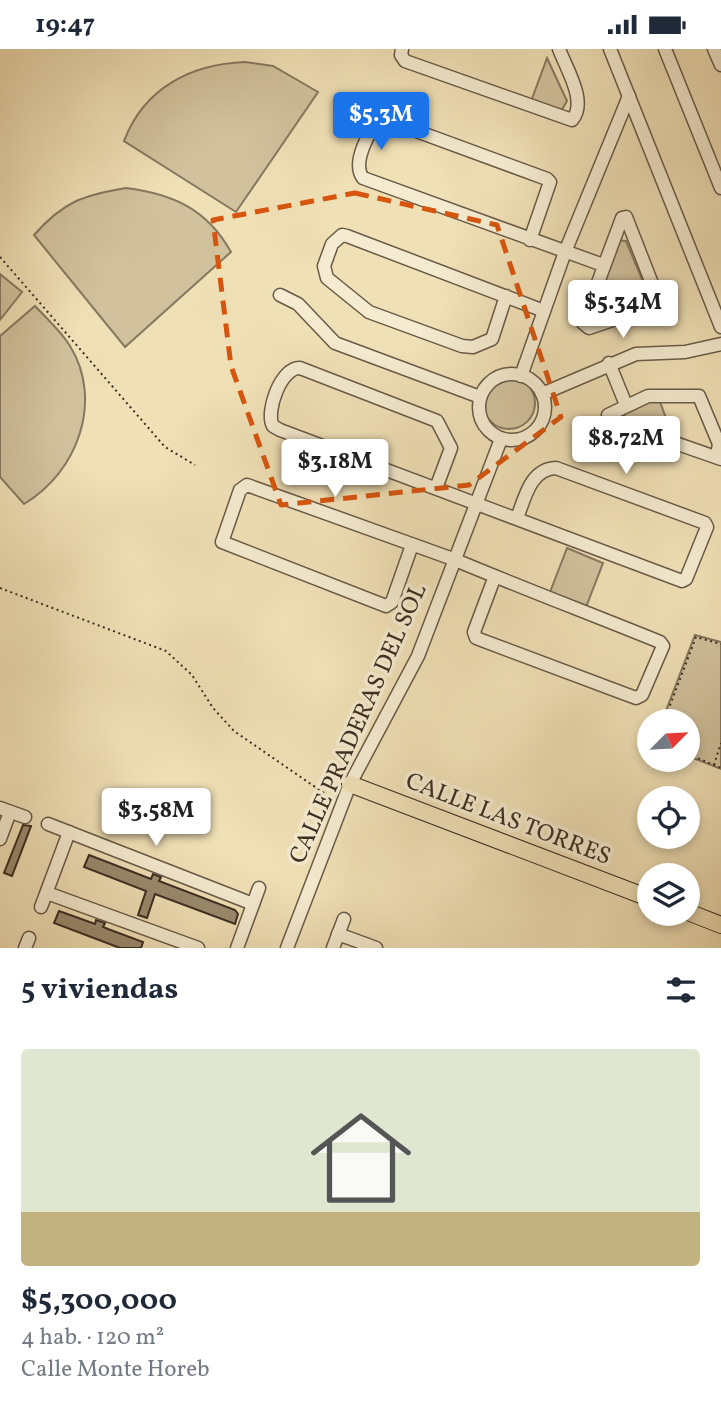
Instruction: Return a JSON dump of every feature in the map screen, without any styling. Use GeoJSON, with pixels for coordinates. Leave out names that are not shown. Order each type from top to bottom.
{"type":"FeatureCollection","features":[{"type":"Feature","properties":{"kind":"main road","name":"CALLE LAS TORRES"},"geometry":{"type":"LineString","coordinates":[[350,784],[637,893]]}},
{"type":"Feature","properties":{"kind":"main road"},"geometry":{"type":"LineString","coordinates":[[700,917],[721,925]]}},
{"type":"Feature","properties":{"kind":"street"},"geometry":{"type":"LineString","coordinates":[[402,49],[401,55],[405,61],[572,120],[578,113],[578,100],[559,49]]}},
{"type":"Feature","properties":{"kind":"street"},"geometry":{"type":"LineString","coordinates":[[610,49],[721,327]]}},
{"type":"Feature","properties":{"kind":"street"},"geometry":{"type":"LineString","coordinates":[[665,49],[721,188]]}},
{"type":"Feature","properties":{"kind":"street"},"geometry":{"type":"LineString","coordinates":[[714,49],[721,65]]}},
{"type":"Feature","properties":{"kind":"street"},"geometry":{"type":"LineString","coordinates":[[521,376],[565,252],[629,96]]}},
{"type":"Feature","properties":{"kind":"street"},"geometry":{"type":"LineString","coordinates":[[530,240],[550,182],[547,179],[382,118],[372,128],[359,166],[363,178],[530,240],[603,265]]}},
{"type":"Feature","properties":{"kind":"street"},"geometry":{"type":"LineString","coordinates":[[626,217],[660,304],[594,326],[584,326],[603,265],[622,218],[626,217]]}},
{"type":"Feature","properties":{"kind":"street"},"geometry":{"type":"LineString","coordinates":[[506,296],[492,339],[473,347],[462,346],[369,312],[327,278],[324,266],[332,244],[342,235],[506,296],[544,311]]}},
{"type":"Feature","properties":{"kind":"street"},"geometry":{"type":"LineString","coordinates":[[280,295],[298,304],[335,343],[480,397]]}},
{"type":"Feature","properties":{"kind":"street"},"geometry":{"type":"LineString","coordinates":[[542,394],[609,363],[636,354],[685,352],[721,344]]}},
{"type":"Feature","properties":{"kind":"street"},"geometry":{"type":"LineString","coordinates":[[609,363],[626,405]]}},
{"type":"Feature","properties":{"kind":"street"},"geometry":{"type":"LineString","coordinates":[[436,488],[451,448],[437,421],[300,368],[293,368],[284,374],[270,414],[273,426],[475,503],[517,518],[682,581],[686,579],[707,527],[705,523],[556,468],[545,470],[533,479],[517,518]]}},
{"type":"Feature","properties":{"kind":"street"},"geometry":{"type":"LineString","coordinates":[[506,374],[521,376],[536,385],[542,394],[545,405],[540,426],[523,439],[501,439],[484,426],[479,417],[480,397],[486,385],[495,378],[506,374]]}},
{"type":"Feature","properties":{"kind":"street"},"geometry":{"type":"LineString","coordinates":[[648,396],[699,396],[719,444],[719,457],[712,456],[608,417],[626,405],[648,396]]}},
{"type":"Feature","properties":{"kind":"street","name":"CALLE PRADERAS DEL SOL"},"geometry":{"type":"LineString","coordinates":[[287,948],[350,784],[418,656],[501,439]]}},
{"type":"Feature","properties":{"kind":"street"},"geometry":{"type":"LineString","coordinates":[[412,545],[392,602],[386,606],[222,542],[240,490],[247,485],[453,559],[660,642],[663,646],[642,695],[636,698],[476,638],[474,632],[495,576]]}},
{"type":"Feature","properties":{"kind":"street"},"geometry":{"type":"LineString","coordinates":[[0,839],[5,810],[25,817]]}},
{"type":"Feature","properties":{"kind":"street"},"geometry":{"type":"LineString","coordinates":[[48,824],[253,904]]}},
{"type":"Feature","properties":{"kind":"street"},"geometry":{"type":"LineString","coordinates":[[40,907],[69,832]]}},
{"type":"Feature","properties":{"kind":"street"},"geometry":{"type":"LineString","coordinates":[[237,948],[259,888]]}},
{"type":"Feature","properties":{"kind":"street"},"geometry":{"type":"LineString","coordinates":[[47,893],[198,948]]}},
{"type":"Feature","properties":{"kind":"street"},"geometry":{"type":"LineString","coordinates":[[333,948],[344,919]]}},
{"type":"Feature","properties":{"kind":"street"},"geometry":{"type":"LineString","coordinates":[[338,934],[376,948]]}},
{"type":"Feature","properties":{"kind":"path"},"geometry":{"type":"LineString","coordinates":[[0,257],[165,447],[195,465]]}},
{"type":"Feature","properties":{"kind":"path"},"geometry":{"type":"LineString","coordinates":[[0,588],[166,651],[192,675],[213,708],[234,731],[341,805]]}},
{"type":"Feature","properties":{"kind":"path"},"geometry":{"type":"LineString","coordinates":[[669,709],[696,637],[721,643]]}},
{"type":"Feature","properties":{"kind":"path"},"geometry":{"type":"LineString","coordinates":[[714,765],[721,743]]}},
{"type":"Feature","properties":{"kind":"path"},"geometry":{"type":"LineString","coordinates":[[700,759],[721,768]]}},
{"type":"Feature","properties":{"kind":"highlighted area"},"geometry":{"type":"Polygon","coordinates":[[[355,193],[497,225],[561,417],[469,485],[281,505],[231,366],[213,220],[355,193]]]}},
{"type":"Feature","properties":{"kind":"shaded area"},"geometry":{"type":"Polygon","coordinates":[[[547,58],[567,101],[560,113],[530,104],[547,58]]]}},
{"type":"Feature","properties":{"kind":"shaded area"},"geometry":{"type":"Polygon","coordinates":[[[245,62],[273,66],[318,92],[236,212],[124,141],[144,107],[172,82],[206,68],[245,62]]]}},
{"type":"Feature","properties":{"kind":"shaded area"},"geometry":{"type":"Polygon","coordinates":[[[126,188],[159,194],[187,206],[211,225],[231,252],[125,347],[34,235],[65,207],[86,197],[126,188]]]}},
{"type":"Feature","properties":{"kind":"shaded area"},"geometry":{"type":"Polygon","coordinates":[[[615,240],[626,241],[649,296],[646,306],[617,308],[595,319],[588,316],[615,240]]]}},
{"type":"Feature","properties":{"kind":"shaded area"},"geometry":{"type":"Polygon","coordinates":[[[0,274],[22,292],[0,320],[0,274]]]}},
{"type":"Feature","properties":{"kind":"shaded area"},"geometry":{"type":"Polygon","coordinates":[[[35,306],[70,346],[80,367],[85,390],[84,412],[80,434],[71,455],[43,491],[24,504],[0,477],[0,336],[35,306]]]}},
{"type":"Feature","properties":{"kind":"shaded area"},"geometry":{"type":"Polygon","coordinates":[[[509,377],[528,384],[535,403],[528,422],[509,429],[490,422],[483,403],[490,384],[509,377]]]}},
{"type":"Feature","properties":{"kind":"shaded area"},"geometry":{"type":"Polygon","coordinates":[[[647,402],[660,402],[673,437],[622,419],[626,413],[647,402]]]}},
{"type":"Feature","properties":{"kind":"shaded area"},"geometry":{"type":"Polygon","coordinates":[[[567,548],[603,563],[583,615],[547,600],[567,548]]]}},
{"type":"Feature","properties":{"kind":"shaded area"},"geometry":{"type":"Polygon","coordinates":[[[695,635],[721,642],[721,769],[700,761],[700,709],[667,709],[695,635]]]}},
{"type":"Feature","properties":{"kind":"building"},"geometry":{"type":"Polygon","coordinates":[[[23,825],[31,826],[12,876],[4,873],[23,825]]]}},
{"type":"Feature","properties":{"kind":"building"},"geometry":{"type":"Polygon","coordinates":[[[89,855],[151,879],[153,874],[161,877],[159,881],[235,910],[238,914],[235,924],[155,894],[147,918],[138,915],[146,891],[84,867],[89,855]]]}},
{"type":"Feature","properties":{"kind":"building"},"geometry":{"type":"Polygon","coordinates":[[[59,911],[95,924],[96,920],[105,923],[103,927],[143,942],[141,948],[120,948],[54,923],[59,911]]]}}]}
